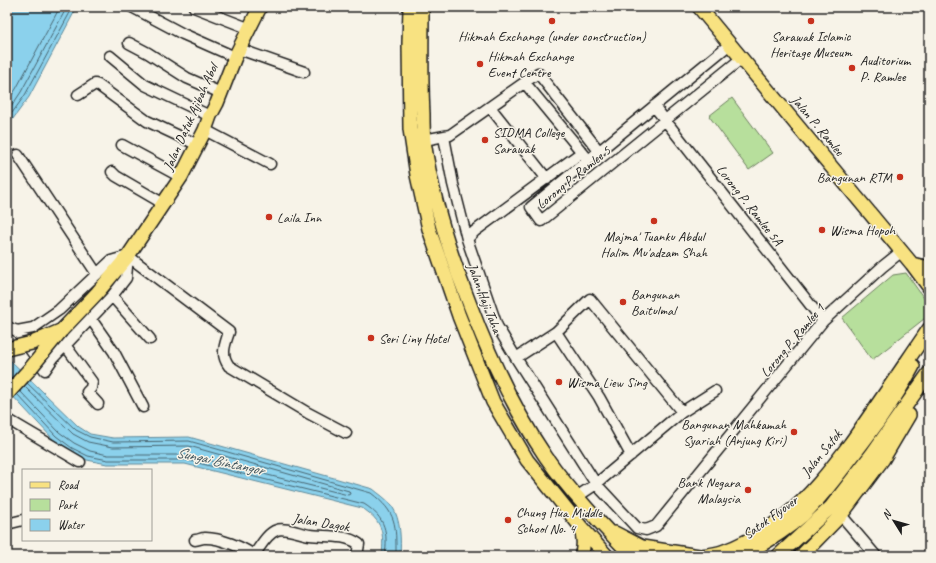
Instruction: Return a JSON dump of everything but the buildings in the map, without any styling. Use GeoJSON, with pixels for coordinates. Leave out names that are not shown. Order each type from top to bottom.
{"type":"FeatureCollection","features":[{"type":"Feature","properties":{"kind":"main road","name":"Jalan Datuk Ajibah Abol"},"geometry":{"type":"LineString","coordinates":[[7,394],[128,256],[182,177],[205,130],[248,28],[260,7]]}},
{"type":"Feature","properties":{"kind":"main road","name":"Jalan Haji Taha"},"geometry":{"type":"LineString","coordinates":[[410,7],[410,129],[417,175],[429,230],[459,316],[493,402],[527,460],[581,527],[607,556]]}},
{"type":"Feature","properties":{"kind":"main road","name":"Jalan Haji Taha"},"geometry":{"type":"LineString","coordinates":[[422,7],[421,86],[424,140],[437,208],[458,276],[480,333],[510,398],[547,458],[606,529],[632,556]]}},
{"type":"Feature","properties":{"kind":"main road","name":"Jalan P. Ramlee"},"geometry":{"type":"LineString","coordinates":[[699,7],[902,251],[929,287]]}},
{"type":"Feature","properties":{"kind":"main road"},"geometry":{"type":"LineString","coordinates":[[912,264],[929,268]]}},
{"type":"Feature","properties":{"kind":"main road","name":"Jalan Satok"},"geometry":{"type":"LineString","coordinates":[[700,556],[721,552],[742,543],[786,515],[806,496],[830,470],[853,440],[929,329]]}},
{"type":"Feature","properties":{"kind":"main road"},"geometry":{"type":"LineString","coordinates":[[7,349],[32,343],[61,331]]}},
{"type":"Feature","properties":{"kind":"main road","name":"Jalan Satok"},"geometry":{"type":"LineString","coordinates":[[860,445],[909,375],[929,338]]}},
{"type":"Feature","properties":{"kind":"main road"},"geometry":{"type":"LineString","coordinates":[[778,556],[831,507],[872,454],[927,377]]}},
{"type":"Feature","properties":{"kind":"main road"},"geometry":{"type":"LineString","coordinates":[[801,556],[841,515],[883,459],[908,417],[927,377]]}},
{"type":"Feature","properties":{"kind":"main road","name":"Satok Flyover"},"geometry":{"type":"LineString","coordinates":[[741,556],[765,542],[802,516],[819,498],[860,445]]}},
{"type":"Feature","properties":{"kind":"main road"},"geometry":{"type":"LineString","coordinates":[[581,527],[583,551],[581,556]]}},
{"type":"Feature","properties":{"kind":"main road"},"geometry":{"type":"LineString","coordinates":[[606,529],[642,547],[700,556]]}},
{"type":"Feature","properties":{"kind":"street"},"geometry":{"type":"LineString","coordinates":[[132,7],[183,34],[237,53],[304,72]]}},
{"type":"Feature","properties":{"kind":"street"},"geometry":{"type":"LineString","coordinates":[[194,7],[248,28]]}},
{"type":"Feature","properties":{"kind":"street"},"geometry":{"type":"LineString","coordinates":[[129,43],[148,53],[187,78],[221,93]]}},
{"type":"Feature","properties":{"kind":"street","name":"Lorong P. Ramlee 5"},"geometry":{"type":"LineString","coordinates":[[730,44],[599,151],[585,156],[531,207],[541,221],[742,58]]}},
{"type":"Feature","properties":{"kind":"street"},"geometry":{"type":"LineString","coordinates":[[110,56],[145,85],[210,116]]}},
{"type":"Feature","properties":{"kind":"street"},"geometry":{"type":"LineString","coordinates":[[424,140],[450,135],[525,83],[538,72],[599,151]]}},
{"type":"Feature","properties":{"kind":"street"},"geometry":{"type":"LineString","coordinates":[[467,239],[475,231],[547,179],[585,156],[525,83]]}},
{"type":"Feature","properties":{"kind":"street"},"geometry":{"type":"LineString","coordinates":[[78,95],[95,84],[98,85],[147,121],[198,145]]}},
{"type":"Feature","properties":{"kind":"street","name":"Lorong P. Ramlee 5A"},"geometry":{"type":"LineString","coordinates":[[654,106],[823,321]]}},
{"type":"Feature","properties":{"kind":"street"},"geometry":{"type":"LineString","coordinates":[[490,107],[547,179]]}},
{"type":"Feature","properties":{"kind":"street"},"geometry":{"type":"LineString","coordinates":[[205,130],[270,164]]}},
{"type":"Feature","properties":{"kind":"street"},"geometry":{"type":"LineString","coordinates":[[444,137],[453,184],[467,239],[497,326],[596,484]]}},
{"type":"Feature","properties":{"kind":"street"},"geometry":{"type":"LineString","coordinates":[[122,145],[182,177]]}},
{"type":"Feature","properties":{"kind":"street"},"geometry":{"type":"LineString","coordinates":[[18,155],[97,274]]}},
{"type":"Feature","properties":{"kind":"street"},"geometry":{"type":"LineString","coordinates":[[112,172],[116,176],[164,204]]}},
{"type":"Feature","properties":{"kind":"street","name":"Lorong P. Ramlee 1"},"geometry":{"type":"LineString","coordinates":[[596,484],[637,528],[646,530],[656,526],[823,321],[882,267],[902,251]]}},
{"type":"Feature","properties":{"kind":"street"},"geometry":{"type":"LineString","coordinates":[[7,327],[17,331],[33,328],[54,313],[111,261],[128,256]]}},
{"type":"Feature","properties":{"kind":"street"},"geometry":{"type":"LineString","coordinates":[[128,256],[229,332],[223,352],[225,361],[229,366],[308,413],[346,433]]}},
{"type":"Feature","properties":{"kind":"street"},"geometry":{"type":"LineString","coordinates":[[17,331],[45,370],[54,357],[112,296],[126,278],[128,256]]}},
{"type":"Feature","properties":{"kind":"street"},"geometry":{"type":"LineString","coordinates":[[112,296],[150,339]]}},
{"type":"Feature","properties":{"kind":"street"},"geometry":{"type":"LineString","coordinates":[[516,358],[556,332],[590,299],[682,412]]}},
{"type":"Feature","properties":{"kind":"street"},"geometry":{"type":"LineString","coordinates":[[91,319],[114,352],[143,407]]}},
{"type":"Feature","properties":{"kind":"street"},"geometry":{"type":"LineString","coordinates":[[556,332],[599,397],[631,455]]}},
{"type":"Feature","properties":{"kind":"street"},"geometry":{"type":"LineString","coordinates":[[65,345],[92,382],[87,392],[98,404]]}},
{"type":"Feature","properties":{"kind":"street"},"geometry":{"type":"LineString","coordinates":[[578,496],[596,484],[682,412],[715,391]]}},
{"type":"Feature","properties":{"kind":"street"},"geometry":{"type":"LineString","coordinates":[[7,419],[80,462]]}},
{"type":"Feature","properties":{"kind":"street"},"geometry":{"type":"LineString","coordinates":[[841,515],[876,556]]}},
{"type":"Feature","properties":{"kind":"street"},"geometry":{"type":"LineString","coordinates":[[7,524],[22,520]]}},
{"type":"Feature","properties":{"kind":"street","name":"Jalan Dagok"},"geometry":{"type":"LineString","coordinates":[[255,555],[268,537],[278,529],[311,535],[336,536],[354,541],[359,544],[357,556]]}},
{"type":"Feature","properties":{"kind":"street"},"geometry":{"type":"LineString","coordinates":[[195,540],[204,538],[221,541],[235,545],[255,555]]}},
{"type":"Feature","properties":{"kind":"green space"},"geometry":{"type":"Polygon","coordinates":[[[732,98],[773,153],[749,170],[709,116],[732,98]]]}},
{"type":"Feature","properties":{"kind":"green space"},"geometry":{"type":"Polygon","coordinates":[[[906,273],[928,304],[929,315],[872,360],[842,318],[893,275],[906,273]]]}},
{"type":"Feature","properties":{"kind":"water"},"geometry":{"type":"Polygon","coordinates":[[[7,7],[77,7],[29,97],[7,127],[7,7]]]}},
{"type":"Feature","properties":{"kind":"water","name":"Sungai Bintangor"},"geometry":{"type":"Polygon","coordinates":[[[7,357],[79,427],[90,434],[113,438],[189,437],[373,489],[388,501],[395,512],[400,530],[400,556],[382,556],[383,541],[381,528],[374,518],[362,508],[185,464],[107,464],[87,460],[69,451],[53,439],[7,390],[7,357]]]}},
{"type":"Feature","properties":{"kind":"place","name":"Hikmah Exchange (under construction)"},"geometry":{"type":"Point","coordinates":[552,21]}},
{"type":"Feature","properties":{"kind":"place","name":"Sarawak Islamic Heritage Museum"},"geometry":{"type":"Point","coordinates":[811,21]}},
{"type":"Feature","properties":{"kind":"place","name":"Hikmah Exchange Event Centre"},"geometry":{"type":"Point","coordinates":[480,64]}},
{"type":"Feature","properties":{"kind":"place","name":"Auditorium P. Ramlee"},"geometry":{"type":"Point","coordinates":[852,68]}},
{"type":"Feature","properties":{"kind":"place","name":"SIDMA College Sarawak"},"geometry":{"type":"Point","coordinates":[485,140]}},
{"type":"Feature","properties":{"kind":"place","name":"Bangunan RTM"},"geometry":{"type":"Point","coordinates":[900,177]}},
{"type":"Feature","properties":{"kind":"place","name":"Laila Inn"},"geometry":{"type":"Point","coordinates":[269,217]}},
{"type":"Feature","properties":{"kind":"place","name":"Majma' Tuanku Abdul Halim Mu'adzam Shah"},"geometry":{"type":"Point","coordinates":[654,221]}},
{"type":"Feature","properties":{"kind":"place","name":"Wisma Hopoh"},"geometry":{"type":"Point","coordinates":[822,230]}},
{"type":"Feature","properties":{"kind":"place","name":"Bangunan Baitulmal"},"geometry":{"type":"Point","coordinates":[623,302]}},
{"type":"Feature","properties":{"kind":"place","name":"Seri Liny Hotel"},"geometry":{"type":"Point","coordinates":[371,338]}},
{"type":"Feature","properties":{"kind":"place","name":"Wisma Liew Sing"},"geometry":{"type":"Point","coordinates":[559,382]}},
{"type":"Feature","properties":{"kind":"place","name":"Bangunan Mahkamah Syariah (Anjung Kiri)"},"geometry":{"type":"Point","coordinates":[794,432]}},
{"type":"Feature","properties":{"kind":"place","name":"Bank Negara Malaysia"},"geometry":{"type":"Point","coordinates":[748,490]}},
{"type":"Feature","properties":{"kind":"place","name":"Chung Hua Middle School No. 4"},"geometry":{"type":"Point","coordinates":[508,520]}}]}
